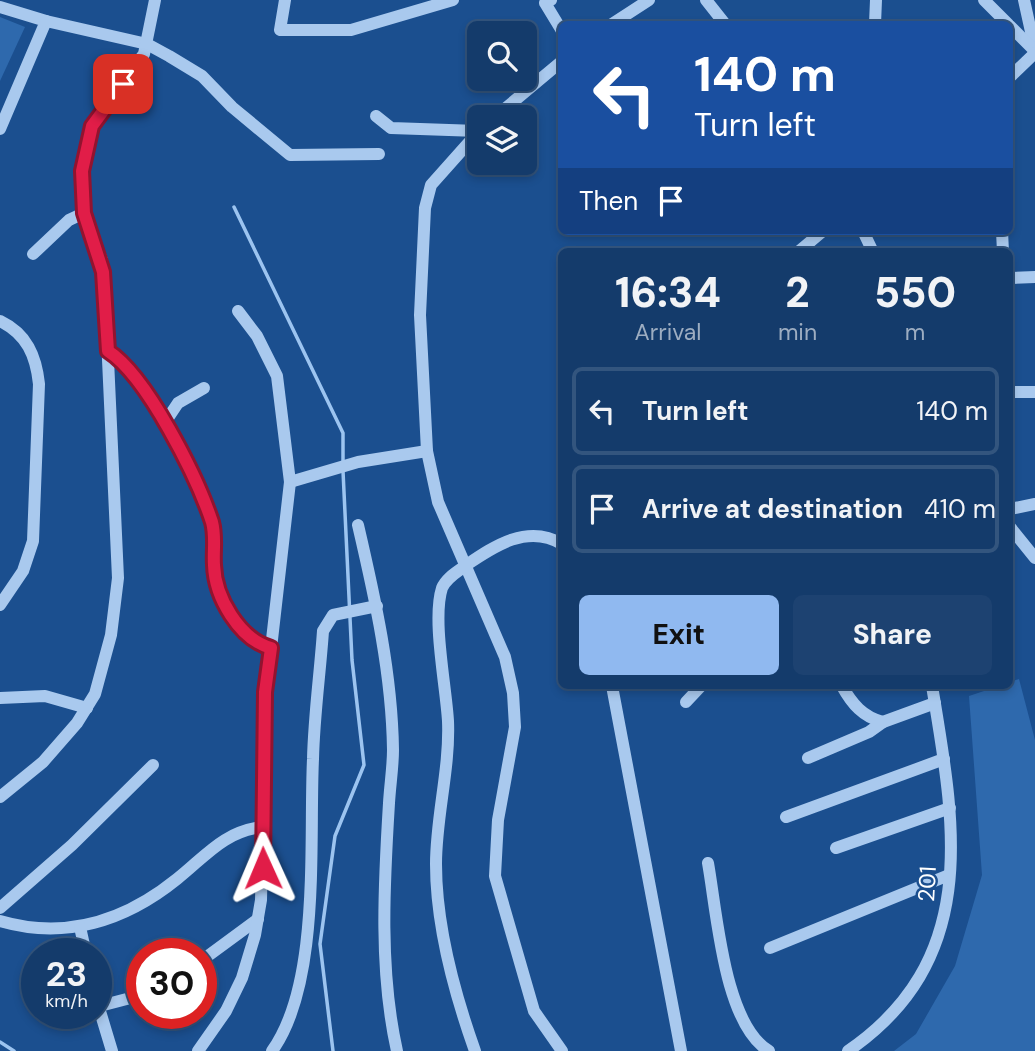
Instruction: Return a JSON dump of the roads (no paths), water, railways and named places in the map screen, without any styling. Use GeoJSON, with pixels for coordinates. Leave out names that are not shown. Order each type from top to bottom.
{"type":"FeatureCollection","features":[{"type":"Feature","properties":{"kind":"street"},"geometry":{"type":"LineString","coordinates":[[0,797],[43,762],[65,739],[87,708],[95,694],[111,635],[118,578],[108,351],[102,260],[84,213],[82,171],[92,126],[104,106],[137,67],[147,44],[155,0]]}},
{"type":"Feature","properties":{"kind":"street"},"geometry":{"type":"LineString","coordinates":[[285,0],[280,30],[351,30],[453,0]]}},
{"type":"Feature","properties":{"kind":"street"},"geometry":{"type":"LineString","coordinates":[[551,0],[545,4],[558,25]]}},
{"type":"Feature","properties":{"kind":"street"},"geometry":{"type":"LineString","coordinates":[[617,21],[649,0]]}},
{"type":"Feature","properties":{"kind":"street"},"geometry":{"type":"LineString","coordinates":[[706,0],[723,21]]}},
{"type":"Feature","properties":{"kind":"street"},"geometry":{"type":"LineString","coordinates":[[875,21],[876,0]]}},
{"type":"Feature","properties":{"kind":"street"},"geometry":{"type":"LineString","coordinates":[[984,0],[1005,21]]}},
{"type":"Feature","properties":{"kind":"street"},"geometry":{"type":"LineString","coordinates":[[1024,0],[1035,52]]}},
{"type":"Feature","properties":{"kind":"street"},"geometry":{"type":"LineString","coordinates":[[0,7],[147,44],[202,76],[232,107],[290,155],[379,153]]}},
{"type":"Feature","properties":{"kind":"street"},"geometry":{"type":"LineString","coordinates":[[0,129],[46,20]]}},
{"type":"Feature","properties":{"kind":"street"},"geometry":{"type":"LineString","coordinates":[[1013,29],[1035,52]]}},
{"type":"Feature","properties":{"kind":"street"},"geometry":{"type":"LineString","coordinates":[[1013,74],[1035,52]]}},
{"type":"Feature","properties":{"kind":"street"},"geometry":{"type":"LineString","coordinates":[[509,105],[558,64]]}},
{"type":"Feature","properties":{"kind":"street"},"geometry":{"type":"LineString","coordinates":[[376,116],[391,128],[467,131]]}},
{"type":"Feature","properties":{"kind":"street"},"geometry":{"type":"LineString","coordinates":[[467,144],[431,185],[425,208],[420,315],[427,451],[438,502],[500,643],[513,693],[514,727],[494,852],[495,876],[534,1011],[562,1051]]}},
{"type":"Feature","properties":{"kind":"street"},"geometry":{"type":"LineString","coordinates":[[33,254],[69,220],[84,213]]}},
{"type":"Feature","properties":{"kind":"street"},"geometry":{"type":"LineString","coordinates":[[803,248],[818,235]]}},
{"type":"Feature","properties":{"kind":"street"},"geometry":{"type":"LineString","coordinates":[[1013,278],[1035,277]]}},
{"type":"Feature","properties":{"kind":"street"},"geometry":{"type":"LineString","coordinates":[[198,1051],[226,1011],[242,978],[258,919],[265,692],[290,482],[277,376],[257,336],[238,311]]}},
{"type":"Feature","properties":{"kind":"street"},"geometry":{"type":"LineString","coordinates":[[0,321],[29,345],[39,384],[33,541],[23,571],[0,605]]}},
{"type":"Feature","properties":{"kind":"street"},"geometry":{"type":"LineString","coordinates":[[108,351],[129,369],[177,444],[212,524],[214,566],[220,596],[234,619],[254,640],[271,648]]}},
{"type":"Feature","properties":{"kind":"street"},"geometry":{"type":"LineString","coordinates":[[164,424],[178,403],[204,388]]}},
{"type":"Feature","properties":{"kind":"street"},"geometry":{"type":"LineString","coordinates":[[1013,392],[1035,392]]}},
{"type":"Feature","properties":{"kind":"street"},"geometry":{"type":"LineString","coordinates":[[290,482],[358,462],[427,451]]}},
{"type":"Feature","properties":{"kind":"street"},"geometry":{"type":"LineString","coordinates":[[1013,508],[1035,504]]}},
{"type":"Feature","properties":{"kind":"street"},"geometry":{"type":"LineString","coordinates":[[358,525],[377,606],[393,750],[386,880],[386,964],[397,1051]]}},
{"type":"Feature","properties":{"kind":"street"},"geometry":{"type":"LineString","coordinates":[[1013,531],[1035,558]]}},
{"type":"Feature","properties":{"kind":"street"},"geometry":{"type":"LineString","coordinates":[[475,1051],[458,1002],[439,902],[436,862],[446,780],[448,722],[440,609],[442,586],[496,544],[517,537],[536,536],[558,543]]}},
{"type":"Feature","properties":{"kind":"street"},"geometry":{"type":"LineString","coordinates":[[272,1051],[289,1025],[300,976],[311,880],[313,759],[323,631],[333,615],[377,606]]}},
{"type":"Feature","properties":{"kind":"street"},"geometry":{"type":"LineString","coordinates":[[613,689],[681,1051]]}},
{"type":"Feature","properties":{"kind":"street"},"geometry":{"type":"LineString","coordinates":[[686,702],[698,689]]}},
{"type":"Feature","properties":{"kind":"street"},"geometry":{"type":"LineString","coordinates":[[844,689],[857,709],[869,718],[883,722]]}},
{"type":"Feature","properties":{"kind":"street","name":"201"},"geometry":{"type":"LineString","coordinates":[[848,1051],[865,1040],[897,1007],[922,974],[939,942],[948,908],[950,808],[933,689]]}},
{"type":"Feature","properties":{"kind":"street"},"geometry":{"type":"LineString","coordinates":[[0,698],[45,696],[87,708]]}},
{"type":"Feature","properties":{"kind":"street"},"geometry":{"type":"LineString","coordinates":[[808,758],[869,732],[883,722],[935,703]]}},
{"type":"Feature","properties":{"kind":"street"},"geometry":{"type":"LineString","coordinates":[[786,817],[944,759]]}},
{"type":"Feature","properties":{"kind":"street"},"geometry":{"type":"LineString","coordinates":[[0,908],[72,845],[153,765]]}},
{"type":"Feature","properties":{"kind":"street"},"geometry":{"type":"LineString","coordinates":[[836,848],[950,808]]}},
{"type":"Feature","properties":{"kind":"street"},"geometry":{"type":"LineString","coordinates":[[0,921],[21,927],[54,930],[80,927],[132,909],[176,880],[220,841],[234,833],[262,827]]}},
{"type":"Feature","properties":{"kind":"street"},"geometry":{"type":"LineString","coordinates":[[708,863],[732,995],[743,1024],[756,1043],[769,1051]]}},
{"type":"Feature","properties":{"kind":"street"},"geometry":{"type":"LineString","coordinates":[[770,948],[949,875]]}},
{"type":"Feature","properties":{"kind":"street"},"geometry":{"type":"LineString","coordinates":[[217,949],[258,919]]}},
{"type":"Feature","properties":{"kind":"street"},"geometry":{"type":"LineString","coordinates":[[80,927],[82,938]]}},
{"type":"Feature","properties":{"kind":"street"},"geometry":{"type":"LineString","coordinates":[[105,1029],[112,1051]]}},
{"type":"Feature","properties":{"kind":"waterway"},"geometry":{"type":"LineString","coordinates":[[234,207],[343,433],[343,463]]}},
{"type":"Feature","properties":{"kind":"waterway"},"geometry":{"type":"LineString","coordinates":[[333,1051],[320,944],[335,836],[364,765],[352,660],[343,471]]}},
{"type":"Feature","properties":{"kind":"waterway"},"geometry":{"type":"LineString","coordinates":[[0,1042],[14,1051]]}}]}
